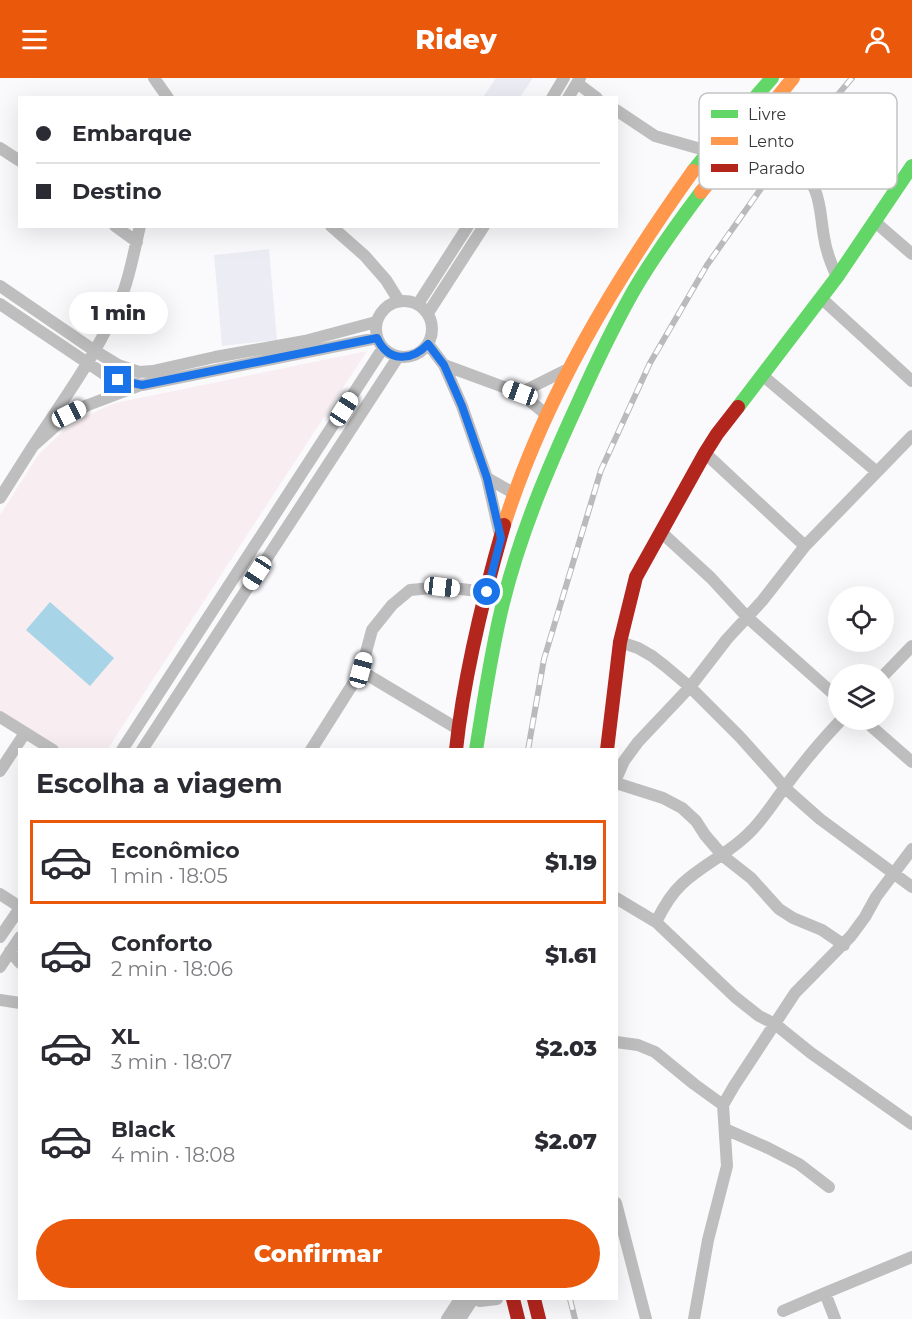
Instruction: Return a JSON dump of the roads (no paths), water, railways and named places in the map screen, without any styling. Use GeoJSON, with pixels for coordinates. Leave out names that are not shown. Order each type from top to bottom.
{"type":"FeatureCollection","features":[{"type":"Feature","properties":{"kind":"main road"},"geometry":{"type":"LineString","coordinates":[[758,93],[771,78]]}},
{"type":"Feature","properties":{"kind":"main road"},"geometry":{"type":"LineString","coordinates":[[781,93],[793,78]]}},
{"type":"Feature","properties":{"kind":"main road"},"geometry":{"type":"LineString","coordinates":[[456,748],[472,655],[501,538],[515,494],[547,416],[605,302],[649,232],[699,163]]}},
{"type":"Feature","properties":{"kind":"main road"},"geometry":{"type":"LineString","coordinates":[[897,187],[912,166]]}},
{"type":"Feature","properties":{"kind":"main road"},"geometry":{"type":"LineString","coordinates":[[476,748],[489,668],[509,581],[538,494],[569,420],[603,349],[642,278],[703,189]]}},
{"type":"Feature","properties":{"kind":"main road"},"geometry":{"type":"LineString","coordinates":[[607,748],[620,642],[636,577],[717,434],[837,277],[896,189]]}},
{"type":"Feature","properties":{"kind":"main road"},"geometry":{"type":"LineString","coordinates":[[513,1300],[518,1319]]}},
{"type":"Feature","properties":{"kind":"main road"},"geometry":{"type":"LineString","coordinates":[[534,1300],[539,1319]]}},
{"type":"Feature","properties":{"kind":"street"},"geometry":{"type":"LineString","coordinates":[[553,96],[564,78]]}},
{"type":"Feature","properties":{"kind":"street"},"geometry":{"type":"LineString","coordinates":[[569,96],[579,80],[595,96]]}},
{"type":"Feature","properties":{"kind":"street"},"geometry":{"type":"LineString","coordinates":[[618,111],[655,136],[699,148]]}},
{"type":"Feature","properties":{"kind":"street"},"geometry":{"type":"LineString","coordinates":[[0,148],[18,160]]}},
{"type":"Feature","properties":{"kind":"street"},"geometry":{"type":"LineString","coordinates":[[814,189],[829,259],[837,277]]}},
{"type":"Feature","properties":{"kind":"street"},"geometry":{"type":"LineString","coordinates":[[874,220],[912,254]]}},
{"type":"Feature","properties":{"kind":"street"},"geometry":{"type":"LineString","coordinates":[[118,228],[137,242]]}},
{"type":"Feature","properties":{"kind":"street"},"geometry":{"type":"LineString","coordinates":[[0,498],[95,351],[124,289],[140,228]]}},
{"type":"Feature","properties":{"kind":"street"},"geometry":{"type":"LineString","coordinates":[[334,228],[386,279],[399,301]]}},
{"type":"Feature","properties":{"kind":"street"},"geometry":{"type":"LineString","coordinates":[[418,304],[467,228]]}},
{"type":"Feature","properties":{"kind":"street"},"geometry":{"type":"LineString","coordinates":[[428,313],[483,228]]}},
{"type":"Feature","properties":{"kind":"street"},"geometry":{"type":"LineString","coordinates":[[0,286],[95,351],[118,365],[139,372],[305,341],[376,322]]}},
{"type":"Feature","properties":{"kind":"street"},"geometry":{"type":"LineString","coordinates":[[821,298],[912,381]]}},
{"type":"Feature","properties":{"kind":"street"},"geometry":{"type":"LineString","coordinates":[[408,300],[418,304],[428,313],[431,320],[432,328],[428,344],[415,355],[407,357],[390,354],[380,343],[375,330],[376,322],[384,308],[399,301],[408,300]]}},
{"type":"Feature","properties":{"kind":"street"},"geometry":{"type":"LineString","coordinates":[[0,303],[107,376],[142,385]]}},
{"type":"Feature","properties":{"kind":"street"},"geometry":{"type":"LineString","coordinates":[[18,316],[26,303]]}},
{"type":"Feature","properties":{"kind":"street"},"geometry":{"type":"LineString","coordinates":[[48,336],[56,324]]}},
{"type":"Feature","properties":{"kind":"street"},"geometry":{"type":"LineString","coordinates":[[33,446],[69,414],[142,385],[380,343]]}},
{"type":"Feature","properties":{"kind":"street"},"geometry":{"type":"LineString","coordinates":[[123,748],[380,343]]}},
{"type":"Feature","properties":{"kind":"street"},"geometry":{"type":"LineString","coordinates":[[428,344],[444,365],[462,406],[487,478],[501,538]]}},
{"type":"Feature","properties":{"kind":"street"},"geometry":{"type":"LineString","coordinates":[[143,748],[398,357]]}},
{"type":"Feature","properties":{"kind":"street"},"geometry":{"type":"LineString","coordinates":[[444,365],[520,393],[547,416]]}},
{"type":"Feature","properties":{"kind":"street"},"geometry":{"type":"LineString","coordinates":[[520,393],[569,369]]}},
{"type":"Feature","properties":{"kind":"street"},"geometry":{"type":"LineString","coordinates":[[762,375],[877,472]]}},
{"type":"Feature","properties":{"kind":"street"},"geometry":{"type":"LineString","coordinates":[[618,776],[624,761],[638,742],[690,687],[805,546],[912,436]]}},
{"type":"Feature","properties":{"kind":"street"},"geometry":{"type":"LineString","coordinates":[[705,453],[805,546]]}},
{"type":"Feature","properties":{"kind":"street"},"geometry":{"type":"LineString","coordinates":[[487,478],[515,494]]}},
{"type":"Feature","properties":{"kind":"street"},"geometry":{"type":"LineString","coordinates":[[661,531],[711,578],[747,617],[828,689]]}},
{"type":"Feature","properties":{"kind":"street"},"geometry":{"type":"LineString","coordinates":[[312,748],[361,670],[372,630],[392,605],[411,590],[442,587],[487,592]]}},
{"type":"Feature","properties":{"kind":"street"},"geometry":{"type":"LineString","coordinates":[[620,642],[652,656],[690,687],[740,737],[784,788],[820,819],[912,886]]}},
{"type":"Feature","properties":{"kind":"street"},"geometry":{"type":"LineString","coordinates":[[894,665],[912,646]]}},
{"type":"Feature","properties":{"kind":"street"},"geometry":{"type":"LineString","coordinates":[[361,670],[458,729]]}},
{"type":"Feature","properties":{"kind":"street"},"geometry":{"type":"LineString","coordinates":[[0,718],[50,748]]}},
{"type":"Feature","properties":{"kind":"street"},"geometry":{"type":"LineString","coordinates":[[656,922],[665,905],[681,885],[695,873],[723,856],[748,835],[832,730]]}},
{"type":"Feature","properties":{"kind":"street"},"geometry":{"type":"LineString","coordinates":[[875,730],[912,762]]}},
{"type":"Feature","properties":{"kind":"street"},"geometry":{"type":"LineString","coordinates":[[0,771],[25,733]]}},
{"type":"Feature","properties":{"kind":"street"},"geometry":{"type":"LineString","coordinates":[[618,782],[663,798],[682,808],[696,821],[723,856],[751,878],[779,909],[793,918],[822,930],[844,945]]}},
{"type":"Feature","properties":{"kind":"street"},"geometry":{"type":"LineString","coordinates":[[694,1319],[708,1240],[726,1175],[723,1105],[795,993],[844,945],[912,849]]}},
{"type":"Feature","properties":{"kind":"street"},"geometry":{"type":"LineString","coordinates":[[0,894],[18,906]]}},
{"type":"Feature","properties":{"kind":"street"},"geometry":{"type":"LineString","coordinates":[[618,899],[656,922],[735,997],[759,1016],[775,1024],[811,1053],[912,1124]]}},
{"type":"Feature","properties":{"kind":"street"},"geometry":{"type":"LineString","coordinates":[[0,937],[18,910]]}},
{"type":"Feature","properties":{"kind":"street"},"geometry":{"type":"LineString","coordinates":[[0,967],[18,940]]}},
{"type":"Feature","properties":{"kind":"street"},"geometry":{"type":"LineString","coordinates":[[10,951],[18,961]]}},
{"type":"Feature","properties":{"kind":"street"},"geometry":{"type":"LineString","coordinates":[[0,1000],[18,1003]]}},
{"type":"Feature","properties":{"kind":"street"},"geometry":{"type":"LineString","coordinates":[[618,1042],[638,1045],[656,1052],[723,1105]]}},
{"type":"Feature","properties":{"kind":"street"},"geometry":{"type":"LineString","coordinates":[[725,1129],[799,1164],[829,1186]]}},
{"type":"Feature","properties":{"kind":"street"},"geometry":{"type":"LineString","coordinates":[[618,1211],[646,1319]]}},
{"type":"Feature","properties":{"kind":"street"},"geometry":{"type":"LineString","coordinates":[[783,1311],[912,1257]]}},
{"type":"Feature","properties":{"kind":"street"},"geometry":{"type":"LineString","coordinates":[[825,1293],[835,1319]]}},
{"type":"Feature","properties":{"kind":"street"},"geometry":{"type":"LineString","coordinates":[[447,1319],[459,1300]]}},
{"type":"Feature","properties":{"kind":"street"},"geometry":{"type":"LineString","coordinates":[[460,1319],[472,1300]]}},
{"type":"Feature","properties":{"kind":"water"},"geometry":{"type":"Polygon","coordinates":[[[50,602],[114,658],[90,686],[26,630],[50,602]]]}},
{"type":"Feature","properties":{"kind":"railway"},"geometry":{"type":"LineString","coordinates":[[839,93],[852,78]]}},
{"type":"Feature","properties":{"kind":"railway"},"geometry":{"type":"LineString","coordinates":[[528,748],[544,659],[601,470],[650,363],[707,265],[761,189]]}},
{"type":"Feature","properties":{"kind":"railway"},"geometry":{"type":"LineString","coordinates":[[570,1300],[575,1319]]}}]}
